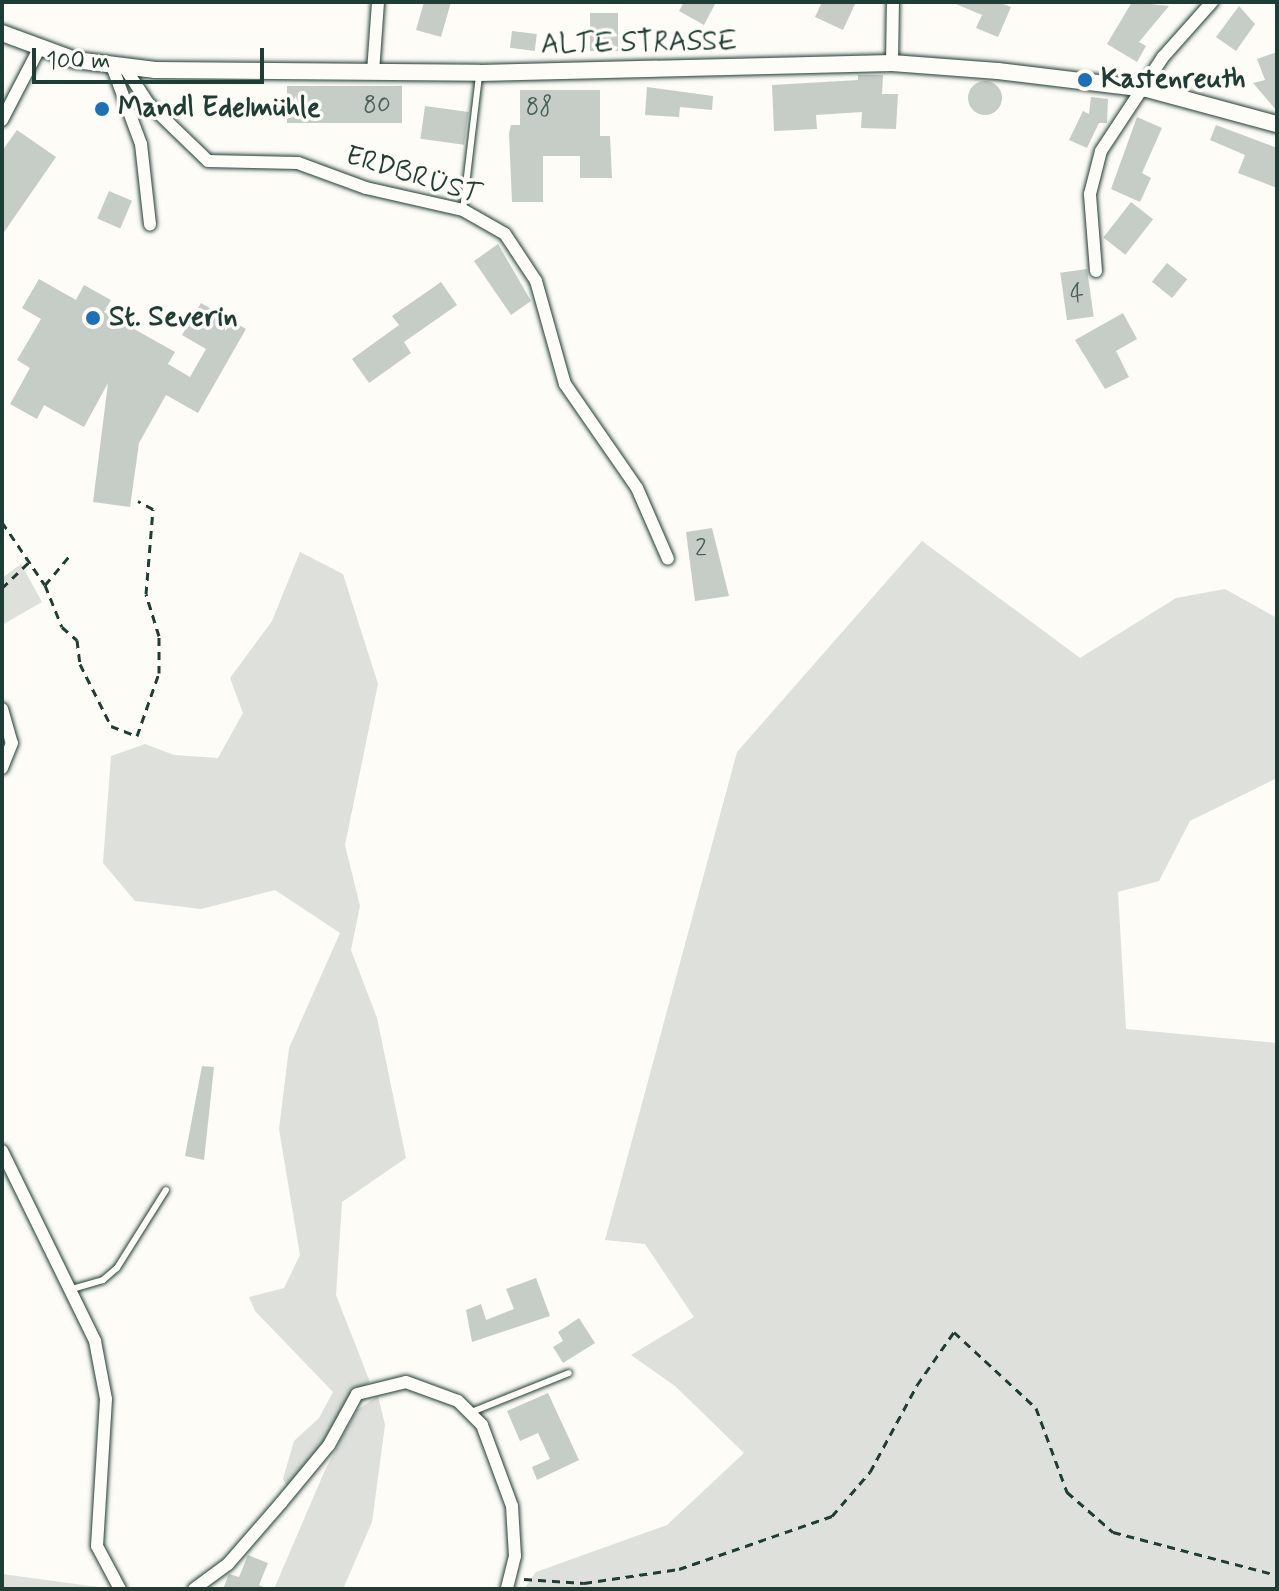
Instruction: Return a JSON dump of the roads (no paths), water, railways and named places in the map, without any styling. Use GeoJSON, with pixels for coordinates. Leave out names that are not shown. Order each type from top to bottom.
{"type":"FeatureCollection","features":[{"type":"Feature","properties":{"kind":"street"},"geometry":{"type":"LineString","coordinates":[[373,72],[378,2]]}},
{"type":"Feature","properties":{"kind":"street"},"geometry":{"type":"LineString","coordinates":[[892,63],[893,2]]}},
{"type":"Feature","properties":{"kind":"street"},"geometry":{"type":"LineString","coordinates":[[1096,271],[1090,194],[1101,151],[1147,89],[1163,57],[1212,2]]}},
{"type":"Feature","properties":{"kind":"street","name":"ALTE STRASSE"},"geometry":{"type":"LineString","coordinates":[[2,33],[40,47],[118,67],[479,73],[892,63],[1147,89],[1277,124]]}},
{"type":"Feature","properties":{"kind":"street"},"geometry":{"type":"LineString","coordinates":[[2,120],[40,47]]}},
{"type":"Feature","properties":{"kind":"street"},"geometry":{"type":"LineString","coordinates":[[118,67],[141,144],[150,224]]}},
{"type":"Feature","properties":{"kind":"street","name":"ERDBRÜST"},"geometry":{"type":"LineString","coordinates":[[118,67],[148,103],[208,161],[298,163],[366,188],[463,210],[505,234],[536,281],[565,384],[637,488],[668,559]]}},
{"type":"Feature","properties":{"kind":"street"},"geometry":{"type":"LineString","coordinates":[[2,709],[12,743],[2,768]]}},
{"type":"Feature","properties":{"kind":"street"},"geometry":{"type":"LineString","coordinates":[[2,1151],[72,1289],[104,1375],[97,1546],[120,1589]]}},
{"type":"Feature","properties":{"kind":"street"},"geometry":{"type":"LineString","coordinates":[[194,1589],[228,1564],[329,1445],[357,1394],[406,1382],[474,1411],[512,1506],[510,1584]]}},
{"type":"Feature","properties":{"kind":"lane"},"geometry":{"type":"LineString","coordinates":[[463,210],[479,73]]}},
{"type":"Feature","properties":{"kind":"lane"},"geometry":{"type":"LineString","coordinates":[[72,1289],[103,1280],[117,1268],[166,1190]]}},
{"type":"Feature","properties":{"kind":"lane"},"geometry":{"type":"LineString","coordinates":[[474,1411],[569,1373]]}},
{"type":"Feature","properties":{"kind":"place","name":"Kastenreuth"},"geometry":{"type":"Point","coordinates":[1085,80]}},
{"type":"Feature","properties":{"kind":"place","name":"Mandl Edelmühle"},"geometry":{"type":"Point","coordinates":[102,109]}},
{"type":"Feature","properties":{"kind":"place","name":"St. Severin"},"geometry":{"type":"Point","coordinates":[93,318]}}]}
